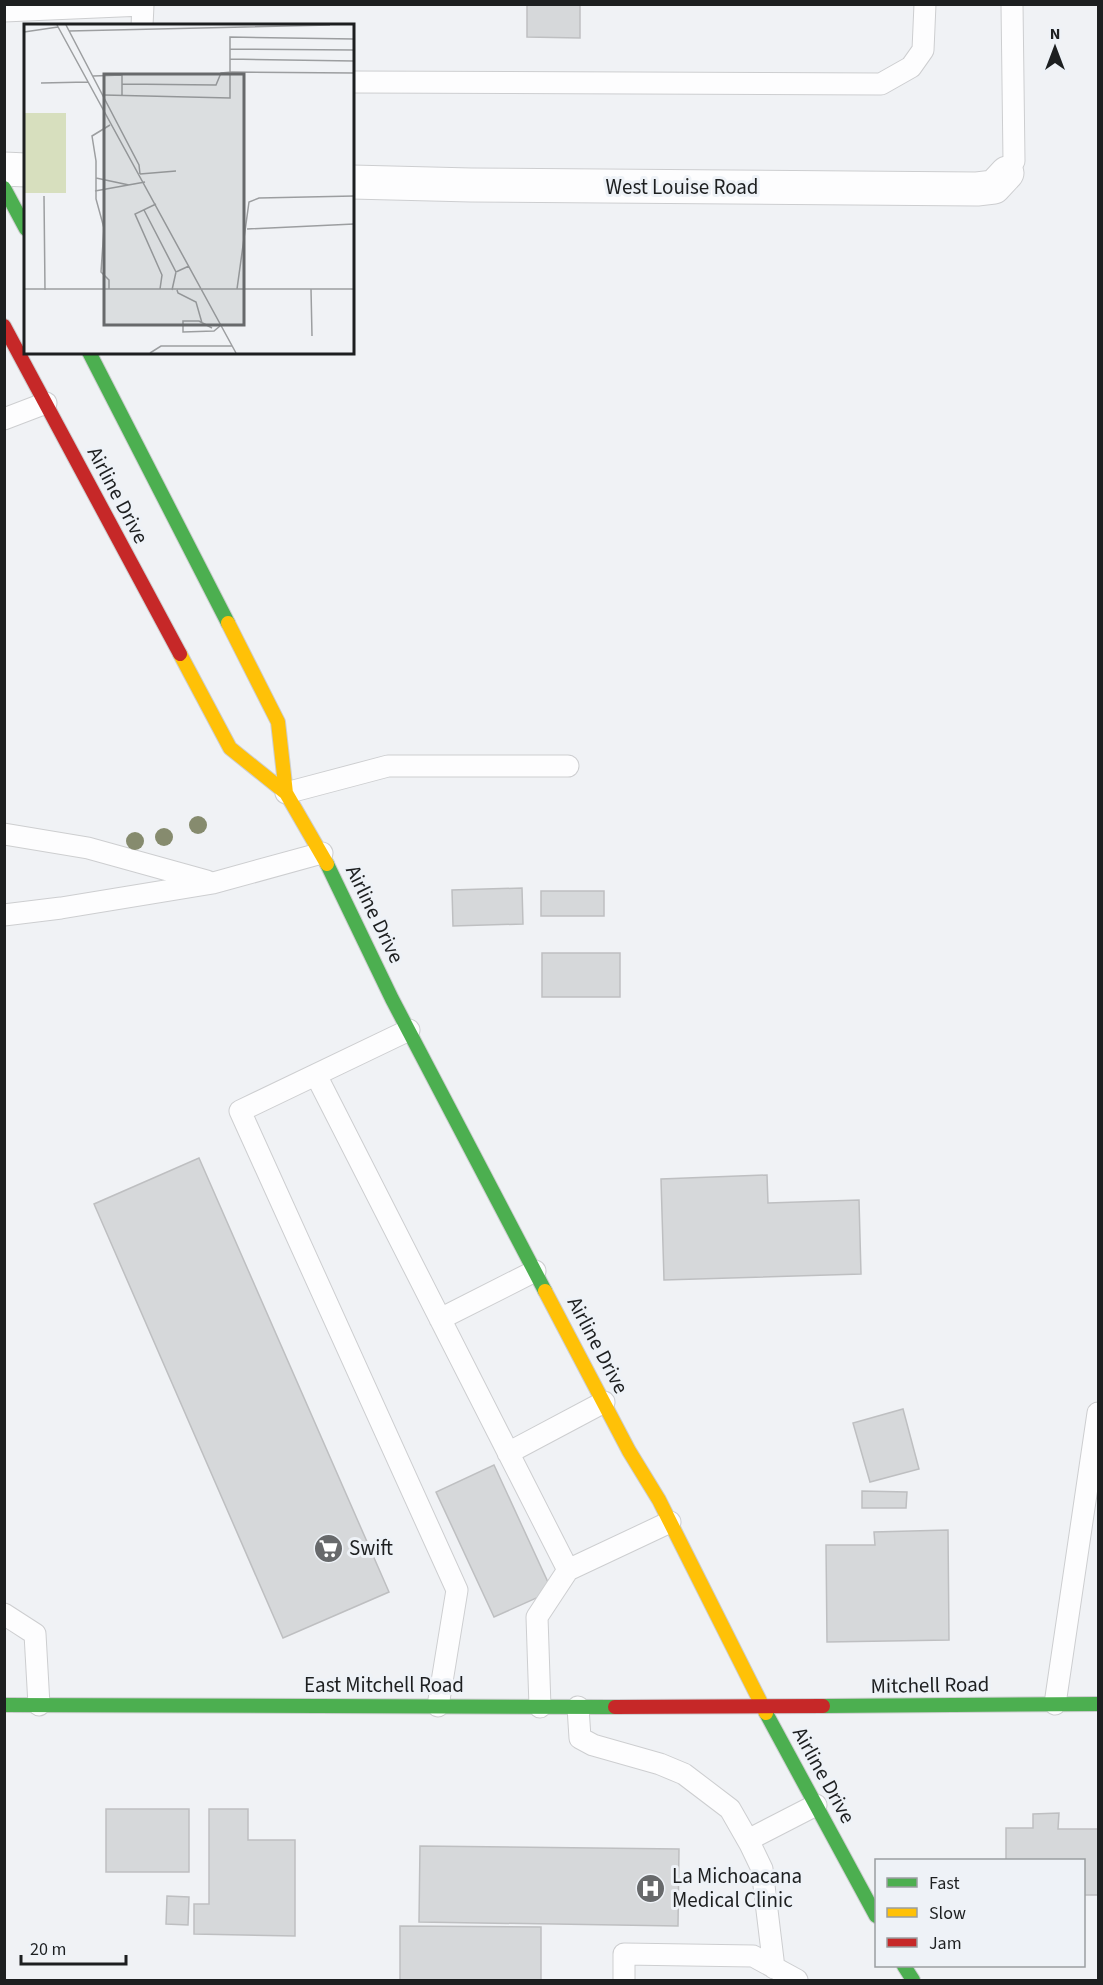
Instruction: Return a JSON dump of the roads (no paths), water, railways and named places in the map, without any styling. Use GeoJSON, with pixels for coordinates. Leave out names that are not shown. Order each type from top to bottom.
{"type":"FeatureCollection","features":[{"type":"Feature","properties":{"kind":"main road"},"geometry":{"type":"LineString","coordinates":[[4,188],[24,225]]}},
{"type":"Feature","properties":{"kind":"main road","name":"Airline Drive"},"geometry":{"type":"LineString","coordinates":[[4,326],[230,748],[286,793],[322,853],[409,1030],[604,1402],[670,1522],[763,1707],[875,1914]]}},
{"type":"Feature","properties":{"kind":"main road","name":"Airline Drive"},"geometry":{"type":"LineString","coordinates":[[90,354],[278,722],[286,793]]}},
{"type":"Feature","properties":{"kind":"main road","name":"Mitchell Road"},"geometry":{"type":"LineString","coordinates":[[763,1707],[1098,1704]]}},
{"type":"Feature","properties":{"kind":"main road","name":"East Mitchell Road"},"geometry":{"type":"LineString","coordinates":[[4,1705],[763,1707]]}},
{"type":"Feature","properties":{"kind":"main road"},"geometry":{"type":"LineString","coordinates":[[905,1967],[913,1980]]}},
{"type":"Feature","properties":{"kind":"street"},"geometry":{"type":"LineString","coordinates":[[4,169],[24,170]]}},
{"type":"Feature","properties":{"kind":"street","name":"West Louise Road"},"geometry":{"type":"LineString","coordinates":[[354,182],[977,189],[994,187],[1007,173]]}},
{"type":"Feature","properties":{"kind":"lane"},"geometry":{"type":"LineString","coordinates":[[354,82],[881,84],[911,67],[923,50],[925,4]]}},
{"type":"Feature","properties":{"kind":"lane"},"geometry":{"type":"LineString","coordinates":[[1007,173],[1014,161],[1012,4]]}},
{"type":"Feature","properties":{"kind":"lane"},"geometry":{"type":"LineString","coordinates":[[4,11],[143,5],[142,24]]}},
{"type":"Feature","properties":{"kind":"lane"},"geometry":{"type":"LineString","coordinates":[[4,419],[46,403]]}},
{"type":"Feature","properties":{"kind":"lane"},"geometry":{"type":"LineString","coordinates":[[286,793],[388,766],[568,766]]}},
{"type":"Feature","properties":{"kind":"lane"},"geometry":{"type":"LineString","coordinates":[[4,834],[88,848],[213,883]]}},
{"type":"Feature","properties":{"kind":"lane"},"geometry":{"type":"LineString","coordinates":[[4,915],[213,883],[322,853]]}},
{"type":"Feature","properties":{"kind":"lane"},"geometry":{"type":"LineString","coordinates":[[409,1030],[240,1112],[457,1590],[438,1706]]}},
{"type":"Feature","properties":{"kind":"lane"},"geometry":{"type":"LineString","coordinates":[[316,1075],[568,1570]]}},
{"type":"Feature","properties":{"kind":"lane"},"geometry":{"type":"LineString","coordinates":[[440,1319],[535,1271]]}},
{"type":"Feature","properties":{"kind":"lane"},"geometry":{"type":"LineString","coordinates":[[508,1453],[604,1402]]}},
{"type":"Feature","properties":{"kind":"lane"},"geometry":{"type":"LineString","coordinates":[[1054,1704],[1098,1413]]}},
{"type":"Feature","properties":{"kind":"lane"},"geometry":{"type":"LineString","coordinates":[[540,1707],[537,1617],[568,1570],[670,1522]]}},
{"type":"Feature","properties":{"kind":"lane"},"geometry":{"type":"LineString","coordinates":[[4,1614],[35,1634],[39,1705]]}},
{"type":"Feature","properties":{"kind":"lane"},"geometry":{"type":"LineString","coordinates":[[578,1707],[580,1738],[593,1745],[660,1764],[684,1774],[730,1809],[762,1869],[774,1968]]}},
{"type":"Feature","properties":{"kind":"lane"},"geometry":{"type":"LineString","coordinates":[[748,1840],[816,1805]]}},
{"type":"Feature","properties":{"kind":"lane"},"geometry":{"type":"LineString","coordinates":[[624,1980],[624,1954],[753,1956],[797,1980]]}},
{"type":"Feature","properties":{"kind":"place","name":"Swift"},"geometry":{"type":"Point","coordinates":[328,1548]}},
{"type":"Feature","properties":{"kind":"place","name":"La Michoacana Medical Clinic"},"geometry":{"type":"Point","coordinates":[651,1888]}}]}
